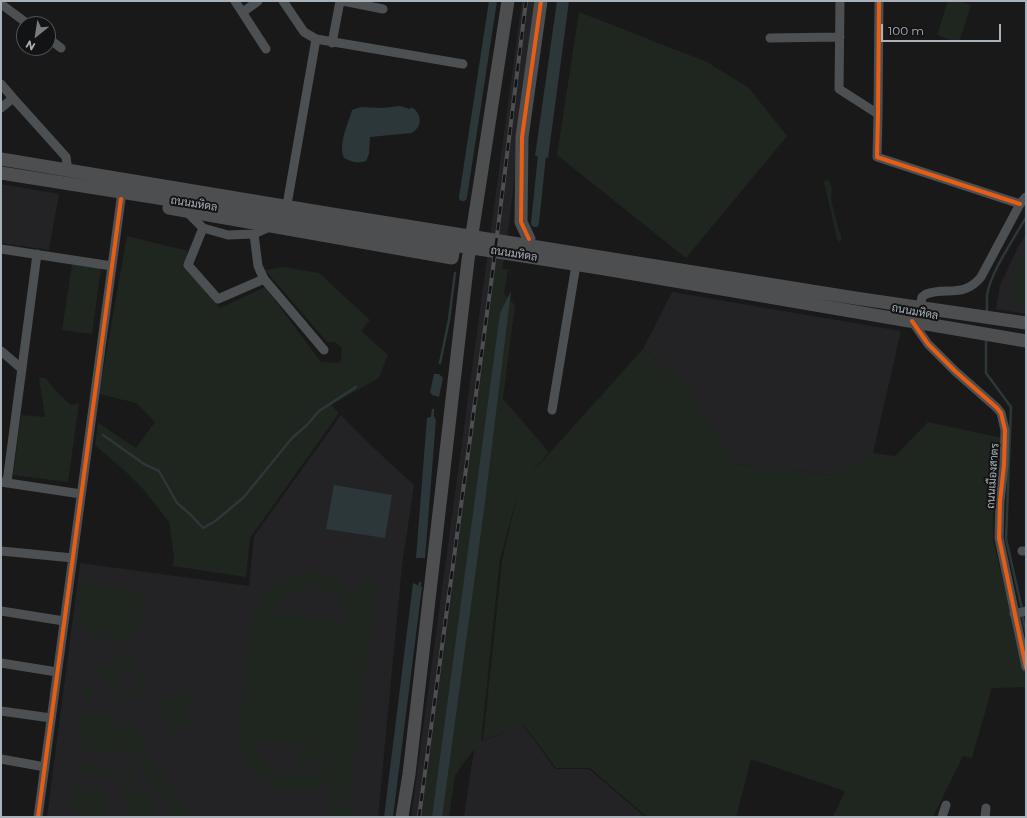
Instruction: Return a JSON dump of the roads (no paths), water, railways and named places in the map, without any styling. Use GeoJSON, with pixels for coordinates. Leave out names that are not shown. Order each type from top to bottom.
{"type":"FeatureCollection","features":[{"type":"Feature","properties":{"kind":"main road"},"geometry":{"type":"LineString","coordinates":[[402,817],[409,774],[468,260],[508,1]]}},
{"type":"Feature","properties":{"kind":"main road"},"geometry":{"type":"LineString","coordinates":[[541,1],[522,137],[521,222],[526,265],[575,271],[689,289],[816,312],[853,311]]}},
{"type":"Feature","properties":{"kind":"main road","name":"ถนนมหิดล"},"geometry":{"type":"LineString","coordinates":[[1,159],[88,173],[331,220]]}},
{"type":"Feature","properties":{"kind":"main road","name":"ถนนมหิดล"},"geometry":{"type":"LineString","coordinates":[[1,173],[82,186],[331,220],[606,263],[1026,323]]}},
{"type":"Feature","properties":{"kind":"main road"},"geometry":{"type":"LineString","coordinates":[[88,173],[136,176],[473,229]]}},
{"type":"Feature","properties":{"kind":"main road"},"geometry":{"type":"LineString","coordinates":[[82,186],[121,199],[187,212],[468,260]]}},
{"type":"Feature","properties":{"kind":"main road"},"geometry":{"type":"LineString","coordinates":[[452,258],[458,227]]}},
{"type":"Feature","properties":{"kind":"main road"},"geometry":{"type":"LineString","coordinates":[[524,238],[824,288],[855,298]]}},
{"type":"Feature","properties":{"kind":"main road","name":"ถนนมหิดล"},"geometry":{"type":"LineString","coordinates":[[606,263],[853,311],[1026,341]]}},
{"type":"Feature","properties":{"kind":"street"},"geometry":{"type":"LineString","coordinates":[[235,1],[266,49]]}},
{"type":"Feature","properties":{"kind":"street"},"geometry":{"type":"LineString","coordinates":[[243,12],[258,1]]}},
{"type":"Feature","properties":{"kind":"street"},"geometry":{"type":"LineString","coordinates":[[283,1],[304,32],[316,39],[332,43],[462,64]]}},
{"type":"Feature","properties":{"kind":"street"},"geometry":{"type":"LineString","coordinates":[[332,43],[342,1],[383,9]]}},
{"type":"Feature","properties":{"kind":"street"},"geometry":{"type":"LineString","coordinates":[[840,1],[839,89],[878,114]]}},
{"type":"Feature","properties":{"kind":"street"},"geometry":{"type":"LineString","coordinates":[[879,1],[877,157],[1023,200],[981,277],[975,285],[966,290],[926,294],[922,297],[920,307]]}},
{"type":"Feature","properties":{"kind":"street"},"geometry":{"type":"LineString","coordinates":[[4,6],[17,16]]}},
{"type":"Feature","properties":{"kind":"street"},"geometry":{"type":"LineString","coordinates":[[770,38],[840,37]]}},
{"type":"Feature","properties":{"kind":"street"},"geometry":{"type":"LineString","coordinates":[[288,199],[316,39]]}},
{"type":"Feature","properties":{"kind":"street"},"geometry":{"type":"LineString","coordinates":[[56,44],[61,48]]}},
{"type":"Feature","properties":{"kind":"street"},"geometry":{"type":"LineString","coordinates":[[1,84],[66,157],[68,170]]}},
{"type":"Feature","properties":{"kind":"street"},"geometry":{"type":"LineString","coordinates":[[1,108],[13,98]]}},
{"type":"Feature","properties":{"kind":"street"},"geometry":{"type":"LineString","coordinates":[[38,817],[121,199]]}},
{"type":"Feature","properties":{"kind":"street"},"geometry":{"type":"LineString","coordinates":[[187,212],[203,228],[228,235],[254,234],[273,226]]}},
{"type":"Feature","properties":{"kind":"street"},"geometry":{"type":"LineString","coordinates":[[203,228],[188,265],[218,300],[264,279]]}},
{"type":"Feature","properties":{"kind":"street"},"geometry":{"type":"LineString","coordinates":[[254,234],[258,266],[264,279],[324,350]]}},
{"type":"Feature","properties":{"kind":"street"},"geometry":{"type":"LineString","coordinates":[[1,249],[112,266]]}},
{"type":"Feature","properties":{"kind":"street"},"geometry":{"type":"LineString","coordinates":[[37,254],[22,369],[4,482],[81,494]]}},
{"type":"Feature","properties":{"kind":"street"},"geometry":{"type":"LineString","coordinates":[[552,410],[575,271]]}},
{"type":"Feature","properties":{"kind":"street","name":"ถนนเมืองสาตร"},"geometry":{"type":"LineString","coordinates":[[912,321],[928,344],[955,371],[997,408],[1001,414],[1005,430],[999,538],[1020,613],[1026,667]]}},
{"type":"Feature","properties":{"kind":"street"},"geometry":{"type":"LineString","coordinates":[[1,352],[22,369]]}},
{"type":"Feature","properties":{"kind":"street"},"geometry":{"type":"LineString","coordinates":[[1,550],[73,558]]}},
{"type":"Feature","properties":{"kind":"street"},"geometry":{"type":"LineString","coordinates":[[1,611],[64,621]]}},
{"type":"Feature","properties":{"kind":"street"},"geometry":{"type":"LineString","coordinates":[[1,663],[58,672]]}},
{"type":"Feature","properties":{"kind":"street"},"geometry":{"type":"LineString","coordinates":[[1,711],[51,718]]}},
{"type":"Feature","properties":{"kind":"street"},"geometry":{"type":"LineString","coordinates":[[1,759],[45,767]]}},
{"type":"Feature","properties":{"kind":"street"},"geometry":{"type":"LineString","coordinates":[[942,817],[946,805]]}},
{"type":"Feature","properties":{"kind":"street"},"geometry":{"type":"LineString","coordinates":[[985,817],[986,808]]}},
{"type":"Feature","properties":{"kind":"waterway"},"geometry":{"type":"LineString","coordinates":[[463,197],[493,1]]}},
{"type":"Feature","properties":{"kind":"waterway"},"geometry":{"type":"LineString","coordinates":[[535,223],[543,146]]}},
{"type":"Feature","properties":{"kind":"waterway"},"geometry":{"type":"LineString","coordinates":[[987,314],[987,295],[993,276],[1026,217]]}},
{"type":"Feature","properties":{"kind":"waterway"},"geometry":{"type":"LineString","coordinates":[[440,363],[449,320],[455,273]]}},
{"type":"Feature","properties":{"kind":"waterway"},"geometry":{"type":"LineString","coordinates":[[986,339],[986,373],[1011,407],[1006,539],[1022,609]]}},
{"type":"Feature","properties":{"kind":"waterway"},"geometry":{"type":"LineString","coordinates":[[103,435],[144,464],[159,471],[177,503],[203,528],[214,522],[244,497],[292,438],[307,425],[319,411],[356,387]]}},
{"type":"Feature","properties":{"kind":"waterway"},"geometry":{"type":"LineString","coordinates":[[432,419],[433,410]]}},
{"type":"Feature","properties":{"kind":"waterway"},"geometry":{"type":"LineString","coordinates":[[419,589],[420,583]]}},
{"type":"Feature","properties":{"kind":"waterway"},"geometry":{"type":"LineString","coordinates":[[1022,614],[1026,633]]}},
{"type":"Feature","properties":{"kind":"railway"},"geometry":{"type":"LineString","coordinates":[[419,817],[492,276],[526,1]]}}]}
